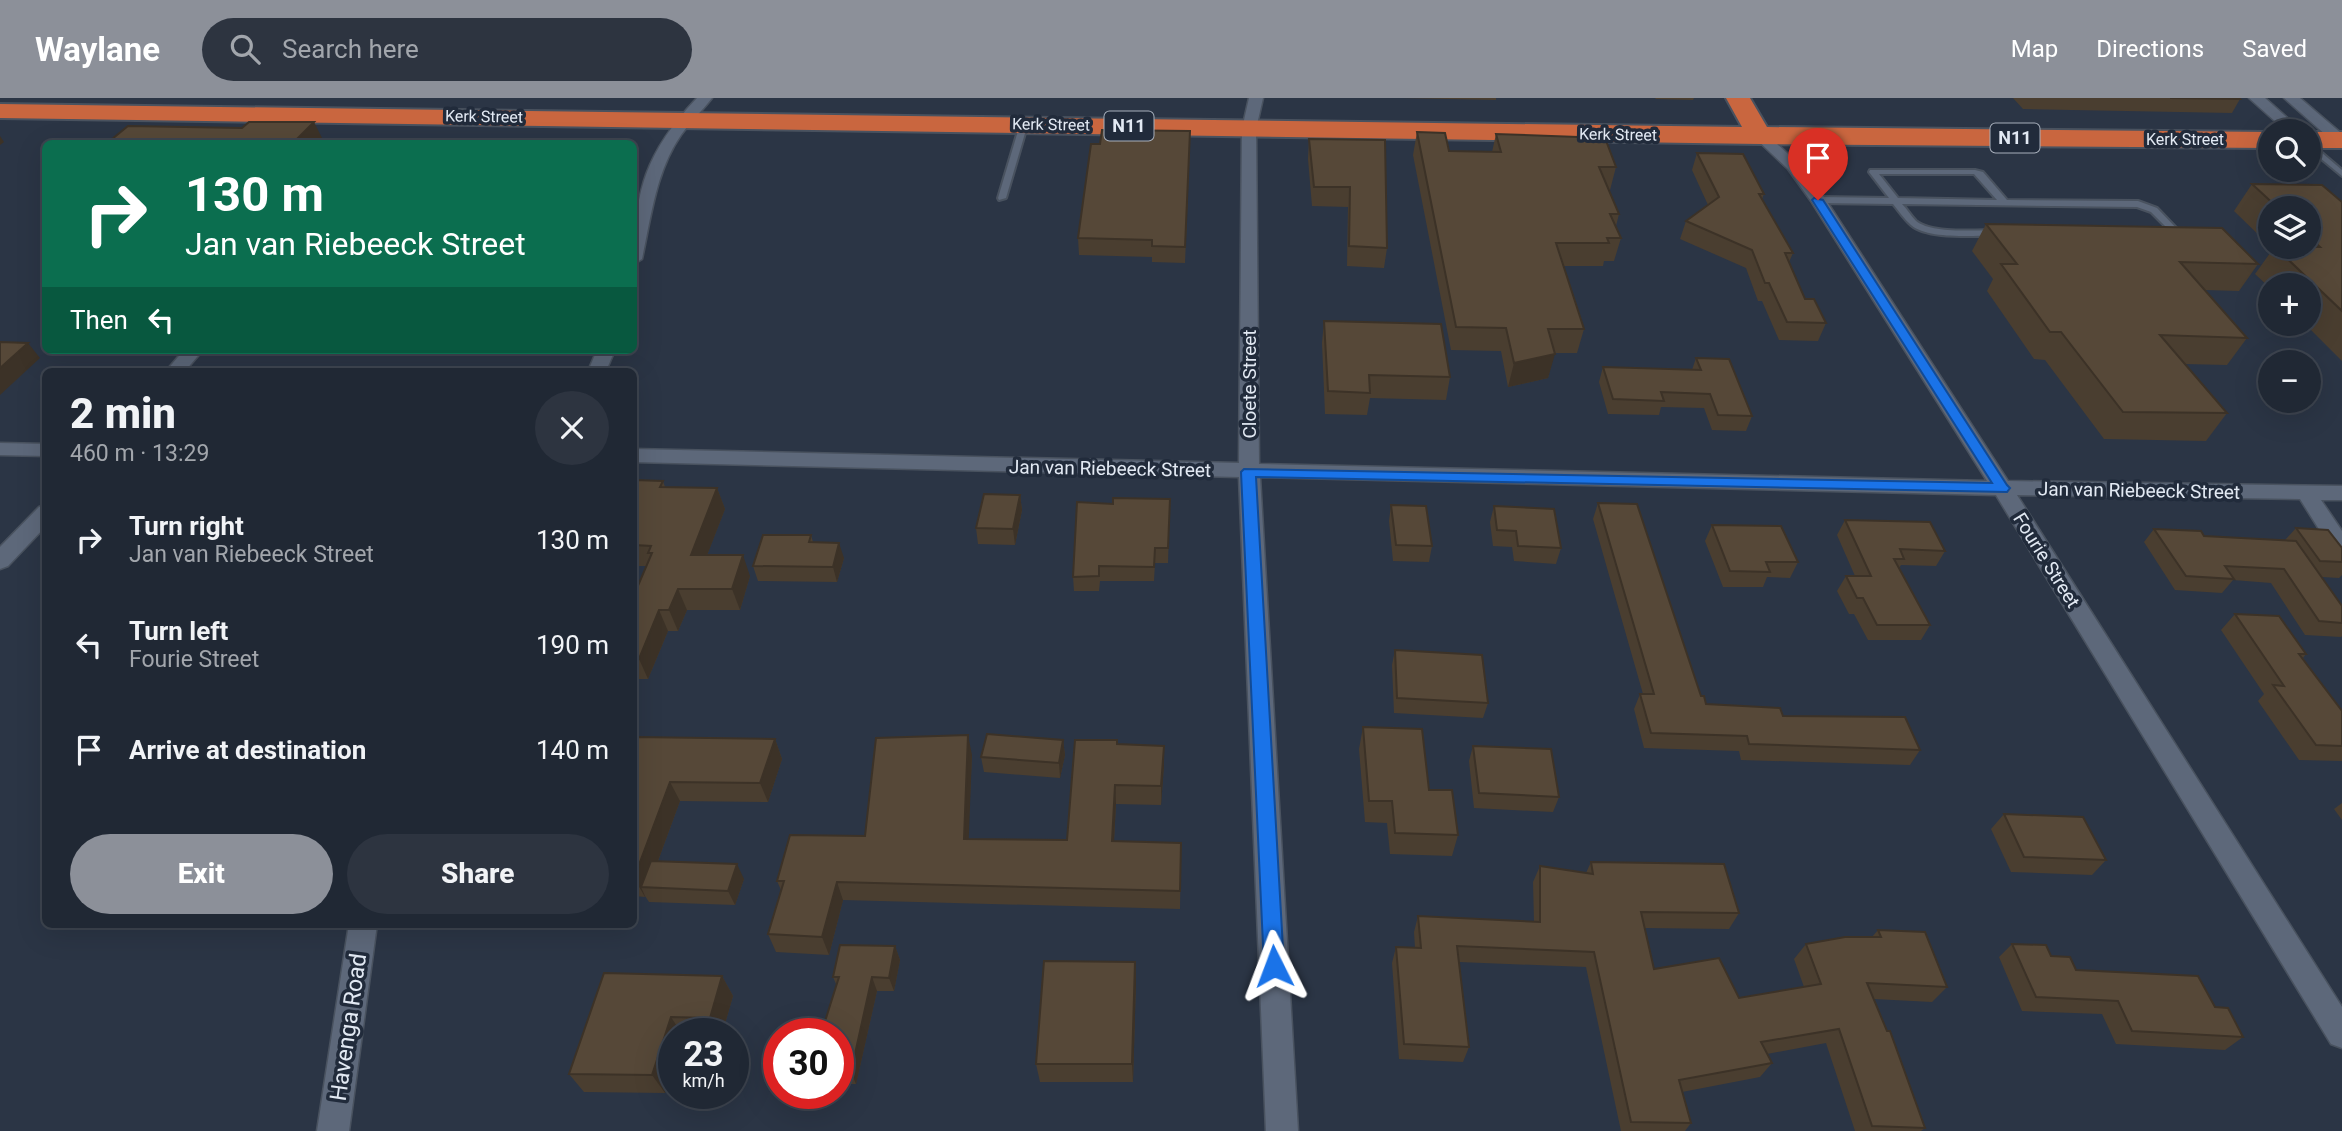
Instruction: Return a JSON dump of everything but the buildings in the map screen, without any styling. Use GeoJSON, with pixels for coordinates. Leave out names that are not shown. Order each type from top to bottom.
{"type":"FeatureCollection","features":[{"type":"Feature","properties":{"kind":"highway","name":"Fourie Street"},"geometry":{"type":"LineString","coordinates":[[1738,98],[1760,136]]}},
{"type":"Feature","properties":{"kind":"highway","name":"Kerk Street"},"geometry":{"type":"LineString","coordinates":[[0,111],[498,115],[1760,136],[2258,140]]}},
{"type":"Feature","properties":{"kind":"highway"},"geometry":{"type":"LineString","coordinates":[[2321,141],[2342,141]]}},
{"type":"Feature","properties":{"kind":"street"},"geometry":{"type":"LineString","coordinates":[[637,244],[652,172],[666,144],[705,98]]}},
{"type":"Feature","properties":{"kind":"street","name":"Cloete Street"},"geometry":{"type":"LineString","coordinates":[[1256,98],[1249,129],[1249,472],[1282,1131]]}},
{"type":"Feature","properties":{"kind":"street"},"geometry":{"type":"LineString","coordinates":[[2256,98],[2281,119]]}},
{"type":"Feature","properties":{"kind":"street"},"geometry":{"type":"LineString","coordinates":[[2291,98],[2342,141]]}},
{"type":"Feature","properties":{"kind":"street","name":"Fourie Street"},"geometry":{"type":"LineString","coordinates":[[1760,136],[1793,166],[1818,200],[2002,488],[2342,1034]]}},
{"type":"Feature","properties":{"kind":"street"},"geometry":{"type":"LineString","coordinates":[[177,368],[190,354]]}},
{"type":"Feature","properties":{"kind":"street"},"geometry":{"type":"LineString","coordinates":[[0,449],[42,450]]}},
{"type":"Feature","properties":{"kind":"street","name":"Jan van Riebeeck Street"},"geometry":{"type":"LineString","coordinates":[[637,456],[1249,472],[2342,493]]}},
{"type":"Feature","properties":{"kind":"street"},"geometry":{"type":"LineString","coordinates":[[2305,493],[2342,548]]}},
{"type":"Feature","properties":{"kind":"street"},"geometry":{"type":"LineString","coordinates":[[0,561],[42,516]]}},
{"type":"Feature","properties":{"kind":"street","name":"Havenga Road"},"geometry":{"type":"LineString","coordinates":[[333,1131],[362,928]]}},
{"type":"Feature","properties":{"kind":"lane"},"geometry":{"type":"LineString","coordinates":[[1002,198],[1024,123]]}},
{"type":"Feature","properties":{"kind":"lane"},"geometry":{"type":"LineString","coordinates":[[2321,154],[2342,174]]}},
{"type":"Feature","properties":{"kind":"lane"},"geometry":{"type":"LineString","coordinates":[[2004,202],[1980,174],[1975,172],[1874,171],[1912,222],[1928,230],[2011,233]]}},
{"type":"Feature","properties":{"kind":"lane"},"geometry":{"type":"LineString","coordinates":[[1818,200],[2143,205],[2154,210],[2175,231],[2158,234]]}},
{"type":"Feature","properties":{"kind":"route"},"geometry":{"type":"LineString","coordinates":[[1274,966],[1249,472],[2002,488],[1818,200]]}}]}
